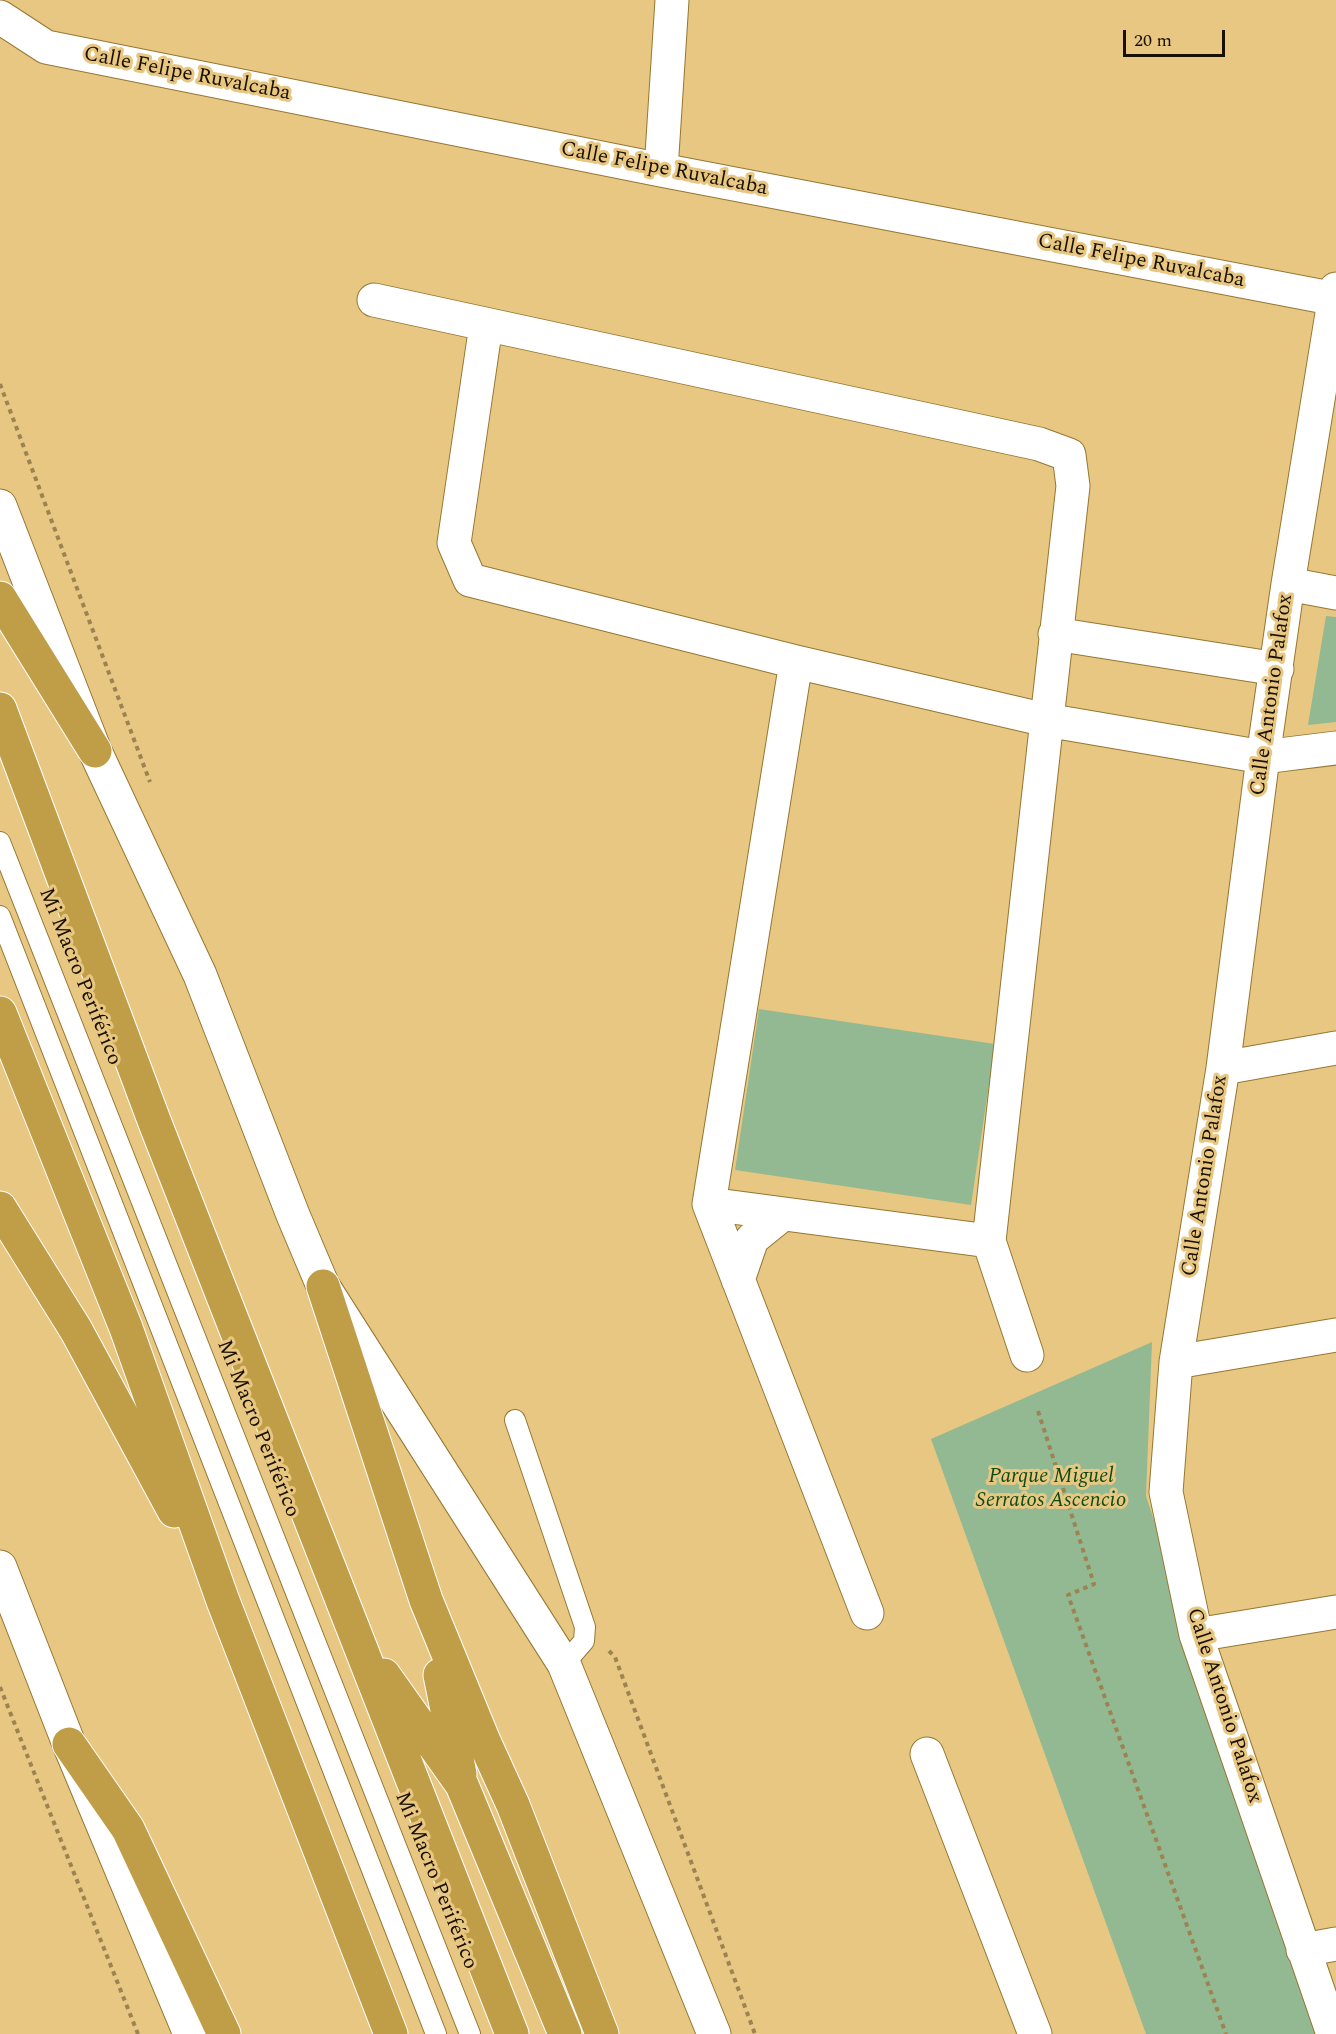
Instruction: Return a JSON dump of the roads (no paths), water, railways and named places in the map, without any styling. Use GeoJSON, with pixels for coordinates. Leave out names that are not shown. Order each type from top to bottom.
{"type":"FeatureCollection","features":[{"type":"Feature","properties":{"kind":"highway"},"geometry":{"type":"LineString","coordinates":[[0,597],[95,751]]}},
{"type":"Feature","properties":{"kind":"highway"},"geometry":{"type":"LineString","coordinates":[[0,709],[155,1123],[512,2034]]}},
{"type":"Feature","properties":{"kind":"highway"},"geometry":{"type":"LineString","coordinates":[[0,1013],[126,1328],[223,1601],[391,2034]]}},
{"type":"Feature","properties":{"kind":"highway"},"geometry":{"type":"LineString","coordinates":[[0,1208],[76,1330],[223,1601]]}},
{"type":"Feature","properties":{"kind":"highway"},"geometry":{"type":"LineString","coordinates":[[323,1286],[426,1600],[483,1740],[513,1805],[602,2034]]}},
{"type":"Feature","properties":{"kind":"highway"},"geometry":{"type":"LineString","coordinates":[[426,1600],[462,1785],[565,2034]]}},
{"type":"Feature","properties":{"kind":"highway"},"geometry":{"type":"LineString","coordinates":[[354,1632],[462,1785]]}},
{"type":"Feature","properties":{"kind":"highway"},"geometry":{"type":"LineString","coordinates":[[69,1744],[128,1829],[224,2034]]}},
{"type":"Feature","properties":{"kind":"street"},"geometry":{"type":"LineString","coordinates":[[661,170],[672,0]]}},
{"type":"Feature","properties":{"kind":"street","name":"Calle Felipe Ruvalcaba"},"geometry":{"type":"LineString","coordinates":[[0,17],[46,47],[661,170],[1336,299]]}},
{"type":"Feature","properties":{"kind":"street","name":"Calle Antonio Palafox"},"geometry":{"type":"LineString","coordinates":[[1333,2034],[1196,1635],[1166,1492],[1176,1362],[1223,1068],[1288,584],[1336,289]]}},
{"type":"Feature","properties":{"kind":"street"},"geometry":{"type":"LineString","coordinates":[[374,300],[1039,444],[1069,455],[1073,486],[989,1241],[1027,1355]]}},
{"type":"Feature","properties":{"kind":"street"},"geometry":{"type":"LineString","coordinates":[[486,325],[454,543],[470,580],[796,662],[1046,720],[1263,757],[1336,748]]}},
{"type":"Feature","properties":{"kind":"street"},"geometry":{"type":"LineString","coordinates":[[0,506],[95,751],[200,975],[323,1286],[564,1664],[714,2034]]}},
{"type":"Feature","properties":{"kind":"street"},"geometry":{"type":"LineString","coordinates":[[1288,584],[1336,593]]}},
{"type":"Feature","properties":{"kind":"street"},"geometry":{"type":"LineString","coordinates":[[1055,634],[1276,669]]}},
{"type":"Feature","properties":{"kind":"street"},"geometry":{"type":"LineString","coordinates":[[796,662],[709,1204],[867,1613]]}},
{"type":"Feature","properties":{"kind":"street"},"geometry":{"type":"LineString","coordinates":[[1223,1068],[1336,1048]]}},
{"type":"Feature","properties":{"kind":"street"},"geometry":{"type":"LineString","coordinates":[[709,1204],[989,1241]]}},
{"type":"Feature","properties":{"kind":"street"},"geometry":{"type":"LineString","coordinates":[[738,1280],[752,1239],[783,1214]]}},
{"type":"Feature","properties":{"kind":"street"},"geometry":{"type":"LineString","coordinates":[[1176,1362],[1336,1335]]}},
{"type":"Feature","properties":{"kind":"street"},"geometry":{"type":"LineString","coordinates":[[0,1567],[69,1744],[190,2034]]}},
{"type":"Feature","properties":{"kind":"street"},"geometry":{"type":"LineString","coordinates":[[1196,1635],[1336,1612]]}},
{"type":"Feature","properties":{"kind":"street"},"geometry":{"type":"LineString","coordinates":[[927,1754],[1035,2034]]}},
{"type":"Feature","properties":{"kind":"street"},"geometry":{"type":"LineString","coordinates":[[1303,1950],[1336,1944]]}},
{"type":"Feature","properties":{"kind":"lane","name":"Mi Macro Periférico"},"geometry":{"type":"LineString","coordinates":[[0,842],[470,2034]]}},
{"type":"Feature","properties":{"kind":"lane"},"geometry":{"type":"LineString","coordinates":[[0,916],[436,2034]]}},
{"type":"Feature","properties":{"kind":"lane"},"geometry":{"type":"LineString","coordinates":[[515,1420],[585,1627],[584,1641],[564,1664]]}},
{"type":"Feature","properties":{"kind":"park label","name":"Parque Miguel Serratos Ascencio"},"geometry":{"type":"Point","coordinates":[1051,1490]}}]}
